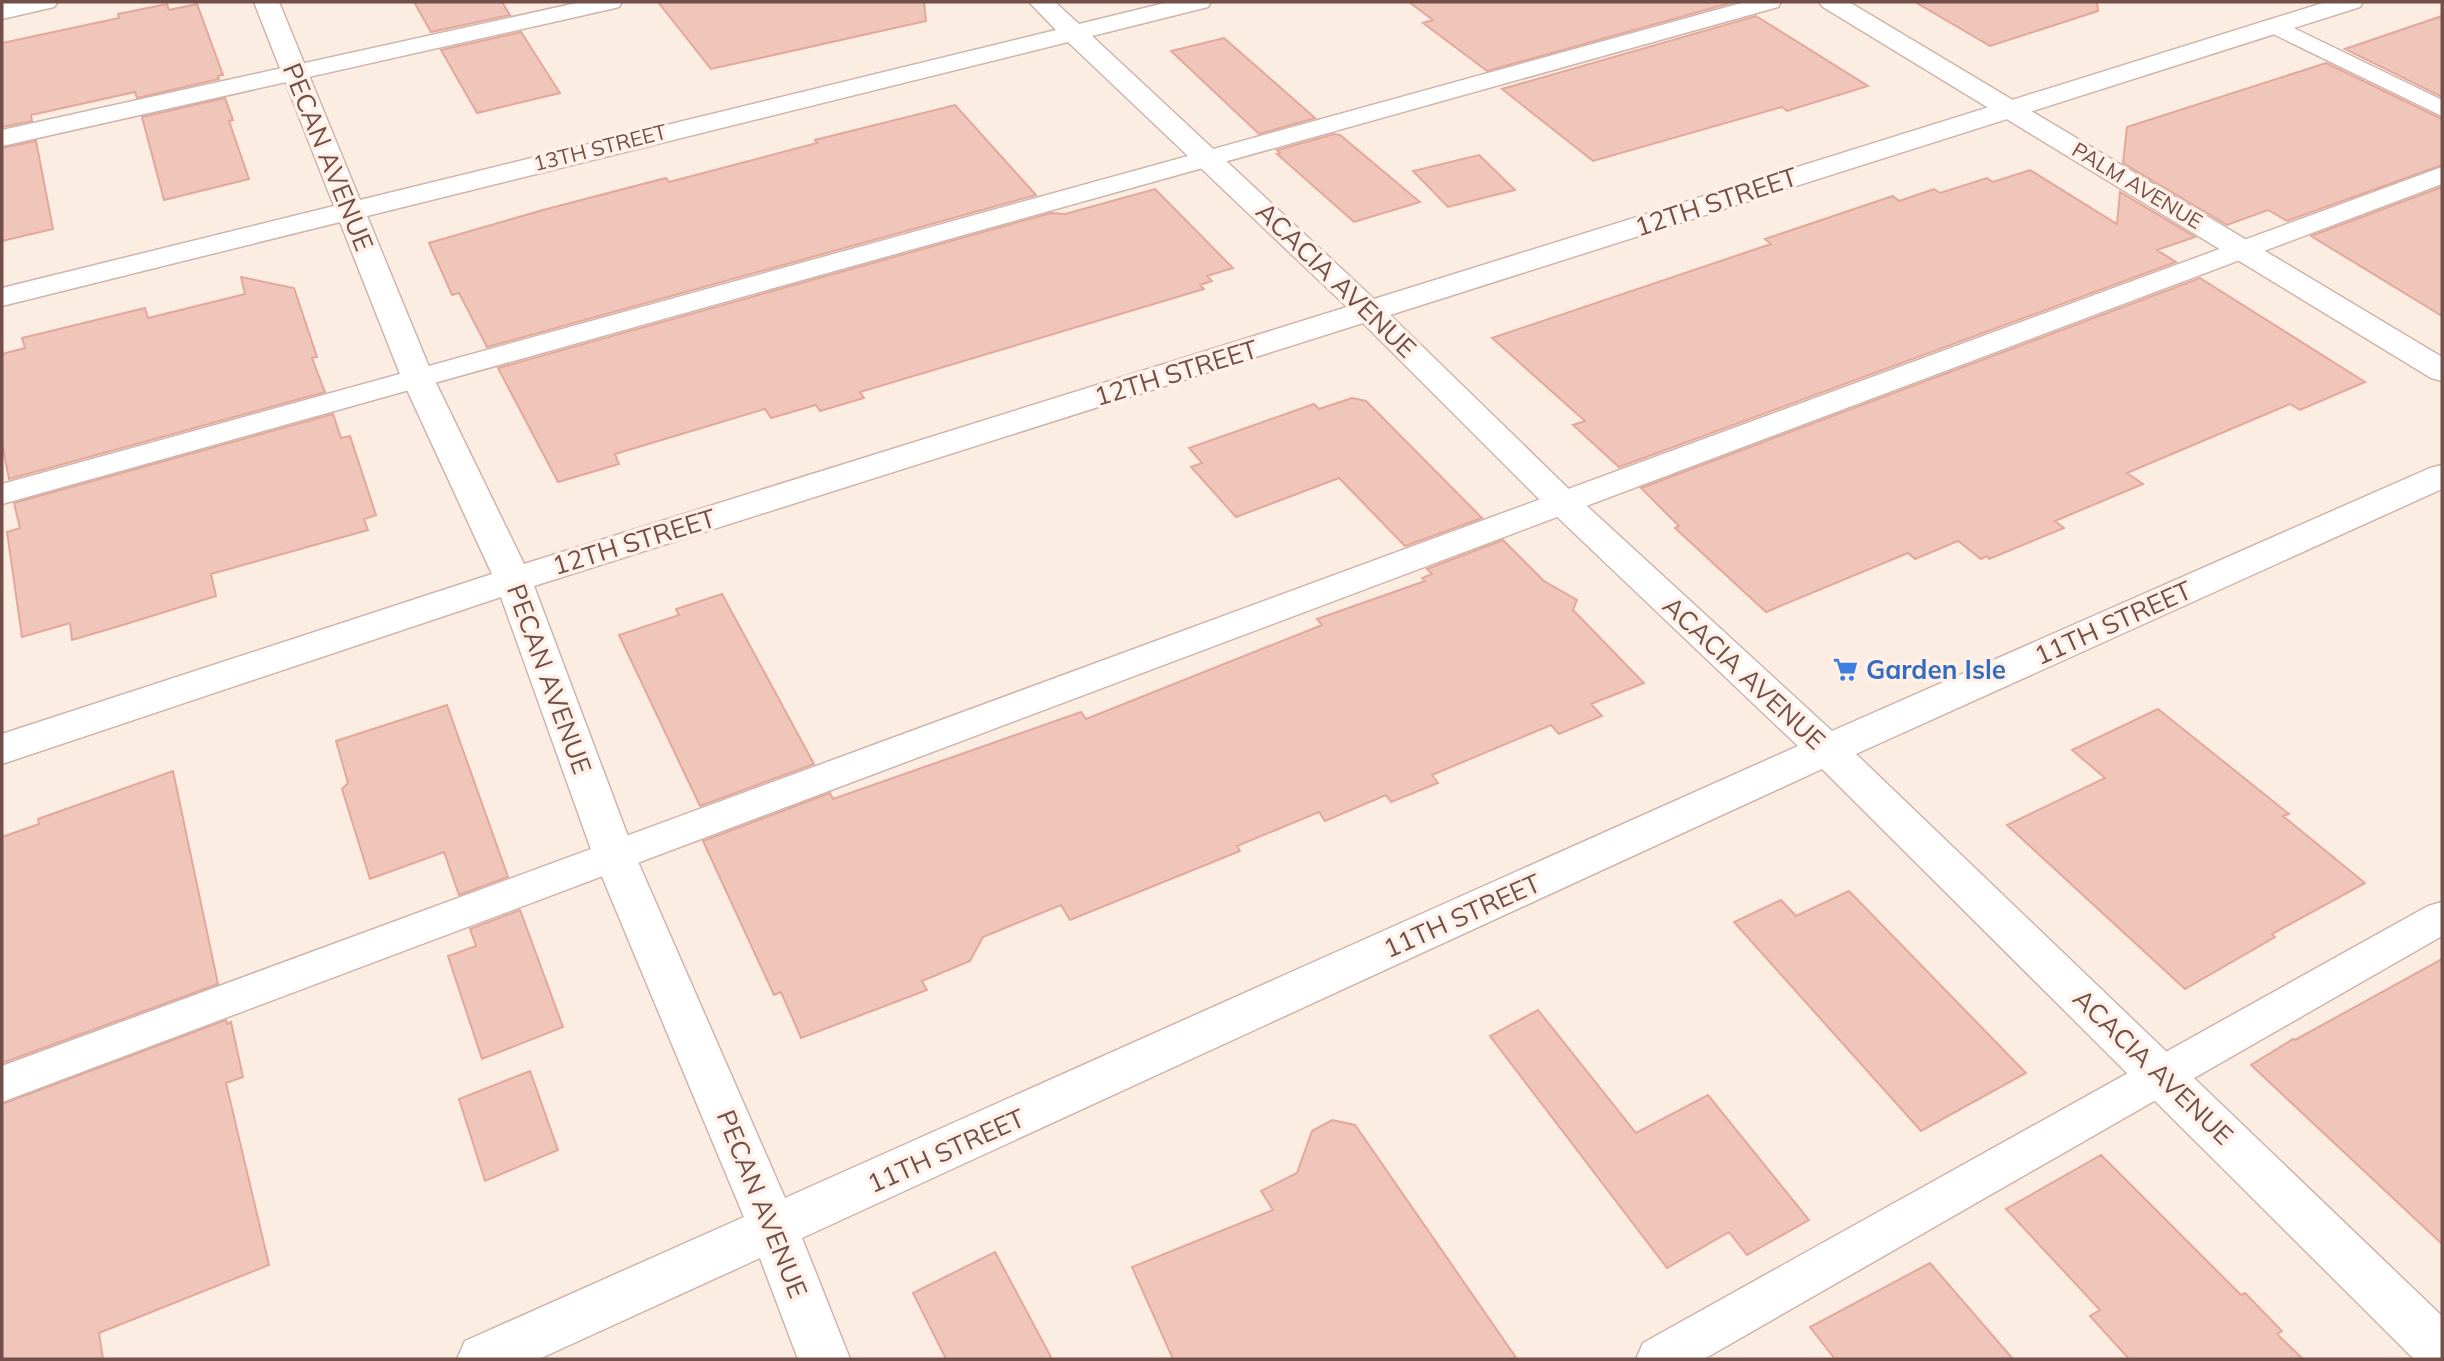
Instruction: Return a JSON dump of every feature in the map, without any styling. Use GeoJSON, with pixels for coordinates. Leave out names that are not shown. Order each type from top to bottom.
{"type":"FeatureCollection","features":[{"type":"Feature","properties":{"kind":"street"},"geometry":{"type":"LineString","coordinates":[[2,11],[45,2]]}},
{"type":"Feature","properties":{"kind":"street","name":"PECAN AVENUE"},"geometry":{"type":"LineString","coordinates":[[266,2],[418,379],[513,580],[614,855],[775,1230],[824,1359]]}},
{"type":"Feature","properties":{"kind":"street","name":"ACACIA AVENUE"},"geometry":{"type":"LineString","coordinates":[[1041,2],[1370,312],[1564,504],[1827,750],[2163,1075],[2442,1351]]}},
{"type":"Feature","properties":{"kind":"street","name":"13TH STREET"},"geometry":{"type":"LineString","coordinates":[[2,297],[1199,2]]}},
{"type":"Feature","properties":{"kind":"street","name":"PALM AVENUE"},"geometry":{"type":"LineString","coordinates":[[1832,2],[2442,371]]}},
{"type":"Feature","properties":{"kind":"street","name":"12TH STREET"},"geometry":{"type":"LineString","coordinates":[[2,749],[513,580],[2351,2]]}},
{"type":"Feature","properties":{"kind":"street","name":"11TH STREET"},"geometry":{"type":"LineString","coordinates":[[483,1359],[775,1230],[1827,750],[2442,476]]}},
{"type":"Feature","properties":{"kind":"lane"},"geometry":{"type":"LineString","coordinates":[[2,138],[611,2]]}},
{"type":"Feature","properties":{"kind":"lane"},"geometry":{"type":"LineString","coordinates":[[2,494],[1770,2]]}},
{"type":"Feature","properties":{"kind":"lane"},"geometry":{"type":"LineString","coordinates":[[2275,26],[2442,109]]}},
{"type":"Feature","properties":{"kind":"lane"},"geometry":{"type":"LineString","coordinates":[[2,1084],[2442,175]]}},
{"type":"Feature","properties":{"kind":"lane"},"geometry":{"type":"LineString","coordinates":[[1660,1359],[2442,917]]}},
{"type":"Feature","properties":{"kind":"building"},"geometry":{"type":"Polygon","coordinates":[[[414,2],[502,2],[510,15],[431,32],[414,2]]]}},
{"type":"Feature","properties":{"kind":"building"},"geometry":{"type":"Polygon","coordinates":[[[658,2],[924,2],[926,21],[711,69],[658,2]]]}},
{"type":"Feature","properties":{"kind":"building"},"geometry":{"type":"Polygon","coordinates":[[[1409,2],[1734,2],[1487,71],[1423,23],[1433,20],[1409,2]]]}},
{"type":"Feature","properties":{"kind":"building"},"geometry":{"type":"Polygon","coordinates":[[[1915,2],[2097,2],[2098,11],[1990,46],[1915,2]]]}},
{"type":"Feature","properties":{"kind":"building"},"geometry":{"type":"Polygon","coordinates":[[[167,4],[169,10],[197,4],[223,75],[218,76],[219,79],[137,98],[135,92],[31,115],[32,121],[2,127],[2,43],[119,18],[118,14],[167,4]]]}},
{"type":"Feature","properties":{"kind":"building"},"geometry":{"type":"Polygon","coordinates":[[[1756,16],[1868,86],[1787,111],[1782,107],[1593,161],[1502,89],[1756,16]]]}},
{"type":"Feature","properties":{"kind":"building"},"geometry":{"type":"Polygon","coordinates":[[[2442,16],[2442,97],[2345,49],[2442,16]]]}},
{"type":"Feature","properties":{"kind":"building"},"geometry":{"type":"Polygon","coordinates":[[[521,32],[560,93],[477,113],[441,50],[521,32]]]}},
{"type":"Feature","properties":{"kind":"building"},"geometry":{"type":"Polygon","coordinates":[[[1224,38],[1315,118],[1259,134],[1171,51],[1224,38]]]}},
{"type":"Feature","properties":{"kind":"building"},"geometry":{"type":"Polygon","coordinates":[[[2326,63],[2442,119],[2442,165],[2287,221],[2268,210],[2227,225],[2123,163],[2127,127],[2326,63]]]}},
{"type":"Feature","properties":{"kind":"building"},"geometry":{"type":"Polygon","coordinates":[[[225,98],[233,120],[229,121],[249,179],[164,200],[142,117],[225,98]]]}},
{"type":"Feature","properties":{"kind":"building"},"geometry":{"type":"Polygon","coordinates":[[[955,105],[1036,195],[487,347],[459,293],[452,295],[429,243],[543,210],[666,178],[669,182],[817,143],[815,140],[955,105]]]}},
{"type":"Feature","properties":{"kind":"building"},"geometry":{"type":"Polygon","coordinates":[[[1334,134],[1340,135],[1420,202],[1354,222],[1277,154],[1280,153],[1277,150],[1334,134]]]}},
{"type":"Feature","properties":{"kind":"building"},"geometry":{"type":"Polygon","coordinates":[[[36,141],[53,229],[2,241],[2,148],[36,141]]]}},
{"type":"Feature","properties":{"kind":"building"},"geometry":{"type":"Polygon","coordinates":[[[1479,155],[1515,190],[1448,207],[1413,171],[1479,155]]]}},
{"type":"Feature","properties":{"kind":"building"},"geometry":{"type":"Polygon","coordinates":[[[2030,170],[2117,224],[2120,192],[2195,237],[2157,250],[2176,262],[1619,467],[1573,425],[1585,421],[1492,338],[1771,244],[1765,239],[1893,196],[1899,201],[1934,189],[1940,193],[1987,178],[1993,182],[2030,170]]]}},
{"type":"Feature","properties":{"kind":"building"},"geometry":{"type":"Polygon","coordinates":[[[2442,187],[2442,316],[2311,236],[2442,187]]]}},
{"type":"Feature","properties":{"kind":"building"},"geometry":{"type":"Polygon","coordinates":[[[1155,189],[1233,268],[1207,276],[1212,281],[1200,285],[1204,289],[860,392],[864,398],[820,411],[816,405],[771,418],[765,409],[615,454],[619,464],[558,482],[498,368],[1051,213],[1065,214],[1155,189]]]}},
{"type":"Feature","properties":{"kind":"building"},"geometry":{"type":"Polygon","coordinates":[[[241,277],[294,288],[317,357],[312,358],[325,392],[9,479],[2,443],[2,354],[25,348],[22,338],[145,308],[148,318],[245,294],[241,277]]]}},
{"type":"Feature","properties":{"kind":"building"},"geometry":{"type":"Polygon","coordinates":[[[2200,278],[2365,382],[2300,410],[2290,404],[2127,473],[2143,484],[2055,521],[2064,528],[1989,559],[1987,556],[1981,559],[1958,541],[1915,559],[1908,553],[1766,612],[1675,528],[1679,526],[1641,488],[2200,278]]]}},
{"type":"Feature","properties":{"kind":"building"},"geometry":{"type":"Polygon","coordinates":[[[1352,398],[1366,401],[1482,518],[1405,546],[1339,478],[1236,517],[1191,467],[1202,463],[1189,448],[1314,404],[1319,409],[1352,398]]]}},
{"type":"Feature","properties":{"kind":"building"},"geometry":{"type":"Polygon","coordinates":[[[333,414],[341,438],[350,436],[376,515],[364,519],[368,530],[211,574],[216,596],[126,624],[72,640],[70,623],[22,637],[7,532],[20,528],[14,503],[333,414]]]}},
{"type":"Feature","properties":{"kind":"building"},"geometry":{"type":"Polygon","coordinates":[[[1503,540],[1544,581],[1577,600],[1573,610],[1644,683],[1591,704],[1602,716],[1559,734],[1551,725],[1432,775],[1438,783],[1391,802],[1386,795],[1325,821],[1319,812],[1237,846],[1240,851],[1070,920],[1061,905],[983,937],[970,961],[922,981],[927,990],[801,1038],[781,992],[774,995],[703,841],[830,793],[833,799],[1081,712],[1086,719],[1322,625],[1317,619],[1425,581],[1422,578],[1432,574],[1427,569],[1503,540]]]}},
{"type":"Feature","properties":{"kind":"building"},"geometry":{"type":"Polygon","coordinates":[[[722,594],[814,764],[700,806],[619,635],[679,615],[676,609],[722,594]]]}},
{"type":"Feature","properties":{"kind":"building"},"geometry":{"type":"Polygon","coordinates":[[[447,705],[508,877],[459,895],[444,852],[370,879],[342,789],[348,783],[336,741],[447,705]]]}},
{"type":"Feature","properties":{"kind":"building"},"geometry":{"type":"Polygon","coordinates":[[[2158,709],[2289,814],[2283,816],[2365,883],[2272,934],[2275,937],[2185,989],[2007,825],[2105,778],[2072,750],[2158,709]]]}},
{"type":"Feature","properties":{"kind":"building"},"geometry":{"type":"Polygon","coordinates":[[[173,771],[218,984],[2,1063],[2,837],[39,824],[38,819],[173,771]]]}},
{"type":"Feature","properties":{"kind":"building"},"geometry":{"type":"Polygon","coordinates":[[[1849,891],[2026,1073],[1921,1131],[1734,922],[1781,900],[1796,916],[1849,891]]]}},
{"type":"Feature","properties":{"kind":"building"},"geometry":{"type":"Polygon","coordinates":[[[520,910],[563,1027],[482,1059],[448,956],[476,946],[470,929],[520,910]]]}},
{"type":"Feature","properties":{"kind":"building"},"geometry":{"type":"Polygon","coordinates":[[[2442,959],[2442,1244],[2251,1065],[2293,1039],[2442,959]]]}},
{"type":"Feature","properties":{"kind":"building"},"geometry":{"type":"Polygon","coordinates":[[[1538,1010],[1636,1133],[1708,1095],[1809,1220],[1747,1255],[1729,1232],[1667,1268],[1490,1036],[1538,1010]]]}},
{"type":"Feature","properties":{"kind":"building"},"geometry":{"type":"Polygon","coordinates":[[[226,1020],[227,1024],[231,1022],[243,1077],[226,1083],[269,1265],[99,1333],[103,1359],[2,1359],[2,1104],[226,1020]]]}},
{"type":"Feature","properties":{"kind":"building"},"geometry":{"type":"Polygon","coordinates":[[[530,1071],[558,1150],[485,1181],[459,1099],[530,1071]]]}},
{"type":"Feature","properties":{"kind":"building"},"geometry":{"type":"Polygon","coordinates":[[[1332,1120],[1355,1125],[1517,1359],[1173,1359],[1132,1267],[1273,1210],[1261,1191],[1297,1173],[1312,1131],[1332,1120]]]}},
{"type":"Feature","properties":{"kind":"building"},"geometry":{"type":"Polygon","coordinates":[[[2101,1155],[2241,1295],[2245,1293],[2282,1331],[2277,1334],[2303,1359],[2129,1359],[2090,1316],[2100,1310],[2006,1209],[2101,1155]]]}},
{"type":"Feature","properties":{"kind":"building"},"geometry":{"type":"Polygon","coordinates":[[[995,1252],[1052,1359],[946,1359],[913,1293],[995,1252]]]}},
{"type":"Feature","properties":{"kind":"building"},"geometry":{"type":"Polygon","coordinates":[[[1930,1263],[2013,1359],[1835,1359],[1810,1327],[1930,1263]]]}},
{"type":"Feature","properties":{"kind":"place","name":"Garden Isle"},"geometry":{"type":"Point","coordinates":[1846,670]}}]}
